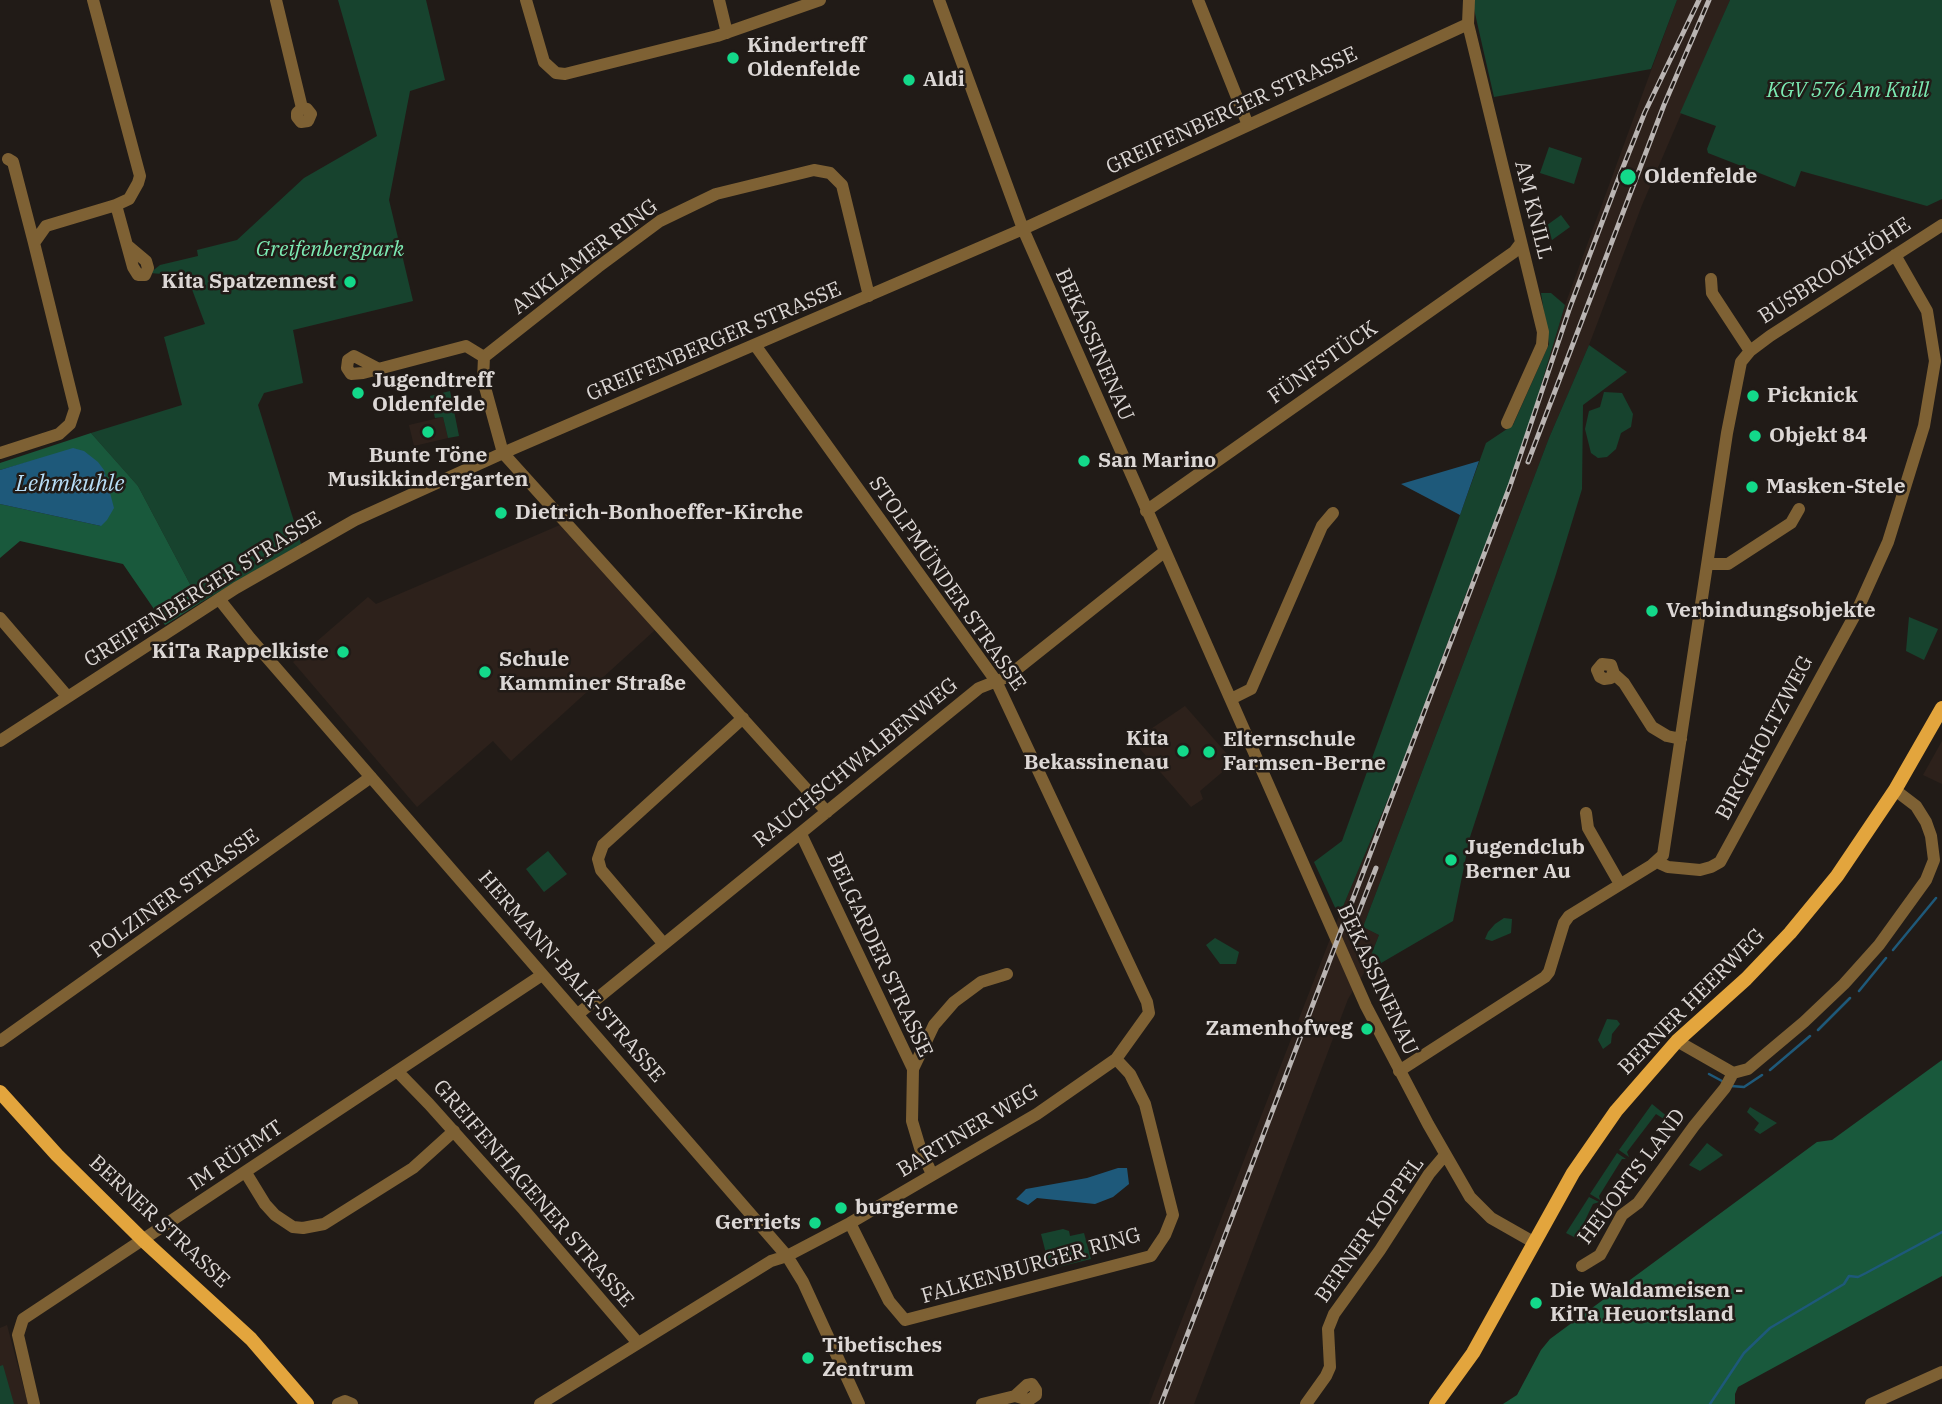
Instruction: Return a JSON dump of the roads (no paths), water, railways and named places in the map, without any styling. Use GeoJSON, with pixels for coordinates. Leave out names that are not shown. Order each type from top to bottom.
{"type":"FeatureCollection","features":[{"type":"Feature","properties":{"kind":"main road","name":"BERNER HEERWEG"},"geometry":{"type":"LineString","coordinates":[[1436,1404],[1473,1353],[1573,1173],[1602,1131],[1631,1092],[1677,1041],[1746,979],[1790,933],[1837,876],[1895,790],[1942,708]]}},
{"type":"Feature","properties":{"kind":"main road","name":"BERNER STRASSE"},"geometry":{"type":"LineString","coordinates":[[0,1093],[57,1155],[143,1240],[232,1320],[307,1404]]}},
{"type":"Feature","properties":{"kind":"main road","name":"BERNER STRASSE"},"geometry":{"type":"LineString","coordinates":[[288,1384],[297,1404]]}},
{"type":"Feature","properties":{"kind":"street"},"geometry":{"type":"LineString","coordinates":[[34,243],[46,226],[129,199],[140,176],[93,0]]}},
{"type":"Feature","properties":{"kind":"street"},"geometry":{"type":"LineString","coordinates":[[276,0],[302,108]]}},
{"type":"Feature","properties":{"kind":"street"},"geometry":{"type":"LineString","coordinates":[[526,0],[539,53],[544,62],[556,72],[565,74],[727,33],[820,0]]}},
{"type":"Feature","properties":{"kind":"street"},"geometry":{"type":"LineString","coordinates":[[719,0],[727,33]]}},
{"type":"Feature","properties":{"kind":"street","name":"BEKASSINENAU"},"geometry":{"type":"LineString","coordinates":[[939,0],[1023,229],[1355,981],[1399,1072],[1475,1204],[1500,1224],[1535,1243]]}},
{"type":"Feature","properties":{"kind":"street"},"geometry":{"type":"LineString","coordinates":[[1198,0],[1248,125]]}},
{"type":"Feature","properties":{"kind":"street","name":"AM KNILL"},"geometry":{"type":"LineString","coordinates":[[1469,0],[1468,24],[1537,305],[1543,340],[1507,423]]}},
{"type":"Feature","properties":{"kind":"street","name":"GREIFENBERGER STRASSE"},"geometry":{"type":"LineString","coordinates":[[0,741],[219,599],[355,520],[503,453],[1023,229],[1468,24]]}},
{"type":"Feature","properties":{"kind":"street"},"geometry":{"type":"LineString","coordinates":[[0,453],[59,433],[70,424],[75,410],[13,162],[8,159]]}},
{"type":"Feature","properties":{"kind":"street","name":"ANKLAMER RING"},"geometry":{"type":"LineString","coordinates":[[484,357],[660,221],[716,194],[814,170],[830,173],[842,185],[869,296]]}},
{"type":"Feature","properties":{"kind":"street"},"geometry":{"type":"LineString","coordinates":[[116,205],[127,245]]}},
{"type":"Feature","properties":{"kind":"street","name":"BUSBROOKHÖHE"},"geometry":{"type":"LineString","coordinates":[[1657,862],[1666,846],[1738,370],[1750,351],[1770,336],[1942,225]]}},
{"type":"Feature","properties":{"kind":"street","name":"FÜNFSTÜCK"},"geometry":{"type":"LineString","coordinates":[[1146,511],[1514,252],[1520,244]]}},
{"type":"Feature","properties":{"kind":"street","name":"BIRCKHOLTZWEG"},"geometry":{"type":"LineString","coordinates":[[1657,862],[1668,867],[1700,870],[1720,862],[1856,612],[1884,555],[1919,447],[1935,361],[1927,311],[1895,255]]}},
{"type":"Feature","properties":{"kind":"street","name":"BUSBROOKHÖHE"},"geometry":{"type":"LineString","coordinates":[[1711,279],[1712,293],[1750,351]]}},
{"type":"Feature","properties":{"kind":"street","name":"STOLPMÜNDER STRASSE"},"geometry":{"type":"LineString","coordinates":[[755,345],[996,681],[1147,1002],[1149,1013]]}},
{"type":"Feature","properties":{"kind":"street"},"geometry":{"type":"LineString","coordinates":[[377,368],[466,346],[484,357],[483,380],[503,453],[827,812]]}},
{"type":"Feature","properties":{"kind":"street"},"geometry":{"type":"LineString","coordinates":[[1708,564],[1728,564],[1791,523],[1798,509]]}},
{"type":"Feature","properties":{"kind":"street"},"geometry":{"type":"LineString","coordinates":[[1231,699],[1251,689],[1322,526],[1332,513]]}},
{"type":"Feature","properties":{"kind":"street","name":"RAUCHSCHWALBENWEG"},"geometry":{"type":"LineString","coordinates":[[578,1014],[979,688],[1007,677],[1164,552]]}},
{"type":"Feature","properties":{"kind":"street","name":"HERMANN-BALK-STRASSE"},"geometry":{"type":"LineString","coordinates":[[219,599],[787,1256],[803,1282],[859,1404]]}},
{"type":"Feature","properties":{"kind":"street"},"geometry":{"type":"LineString","coordinates":[[0,618],[68,696]]}},
{"type":"Feature","properties":{"kind":"street"},"geometry":{"type":"LineString","coordinates":[[1614,674],[1624,683],[1657,733],[1681,739]]}},
{"type":"Feature","properties":{"kind":"street"},"geometry":{"type":"LineString","coordinates":[[663,943],[601,870],[598,859],[603,845],[743,718]]}},
{"type":"Feature","properties":{"kind":"street","name":"POLZINER STRASSE"},"geometry":{"type":"LineString","coordinates":[[0,1041],[371,777]]}},
{"type":"Feature","properties":{"kind":"street","name":"HEUORTS LAND"},"geometry":{"type":"LineString","coordinates":[[1582,1266],[1600,1255],[1622,1215],[1638,1203],[1694,1126],[1726,1088],[1733,1073],[1748,1069],[1757,1062],[1844,984],[1902,915],[1926,880],[1934,860],[1929,829],[1916,806],[1895,790]]}},
{"type":"Feature","properties":{"kind":"street"},"geometry":{"type":"LineString","coordinates":[[1586,813],[1588,828],[1620,884]]}},
{"type":"Feature","properties":{"kind":"street","name":"BELGARDER STRASSE"},"geometry":{"type":"LineString","coordinates":[[801,834],[913,1069],[912,1121],[921,1151],[932,1174]]}},
{"type":"Feature","properties":{"kind":"street"},"geometry":{"type":"LineString","coordinates":[[1399,1072],[1545,977],[1569,916],[1657,862]]}},
{"type":"Feature","properties":{"kind":"street","name":"IM RÜHMT"},"geometry":{"type":"LineString","coordinates":[[34,1404],[18,1335],[23,1319],[542,975]]}},
{"type":"Feature","properties":{"kind":"street"},"geometry":{"type":"LineString","coordinates":[[913,1069],[934,1025],[954,1002],[981,982],[1007,975]]}},
{"type":"Feature","properties":{"kind":"street","name":"BARTINER WEG"},"geometry":{"type":"LineString","coordinates":[[540,1404],[771,1261],[787,1256],[850,1223],[1037,1114],[1116,1059],[1149,1013]]}},
{"type":"Feature","properties":{"kind":"street"},"geometry":{"type":"LineString","coordinates":[[1677,1041],[1733,1073]]}},
{"type":"Feature","properties":{"kind":"street","name":"FALKENBURGER RING"},"geometry":{"type":"LineString","coordinates":[[850,1223],[889,1301],[905,1320],[1151,1256],[1165,1235],[1172,1214],[1145,1104],[1130,1074],[1116,1059]]}},
{"type":"Feature","properties":{"kind":"street","name":"GREIFENHAGENER STRASSE"},"geometry":{"type":"LineString","coordinates":[[398,1072],[454,1131],[638,1343]]}},
{"type":"Feature","properties":{"kind":"street"},"geometry":{"type":"LineString","coordinates":[[246,1172],[265,1204],[275,1215],[293,1227],[324,1224],[412,1168],[454,1131]]}},
{"type":"Feature","properties":{"kind":"street","name":"BERNER KOPPEL"},"geometry":{"type":"LineString","coordinates":[[1306,1404],[1326,1376],[1329,1367],[1328,1329],[1332,1317],[1380,1250],[1429,1174],[1445,1155]]}},
{"type":"Feature","properties":{"kind":"street"},"geometry":{"type":"LineString","coordinates":[[1871,1404],[1942,1371]]}},
{"type":"Feature","properties":{"kind":"street"},"geometry":{"type":"LineString","coordinates":[[982,1404],[1015,1396]]}},
{"type":"Feature","properties":{"kind":"street"},"geometry":{"type":"LineString","coordinates":[[338,1404],[345,1401],[352,1404]]}},
{"type":"Feature","properties":{"kind":"water","name":"Lehmkuhle"},"geometry":{"type":"Polygon","coordinates":[[[73,448],[84,451],[104,470],[114,508],[101,526],[0,504],[0,470],[73,448]]]}},
{"type":"Feature","properties":{"kind":"water"},"geometry":{"type":"Polygon","coordinates":[[[1479,461],[1460,515],[1401,484],[1479,461]]]}},
{"type":"Feature","properties":{"kind":"water"},"geometry":{"type":"Polygon","coordinates":[[[1118,1168],[1127,1168],[1129,1184],[1113,1197],[1095,1204],[1037,1198],[1028,1205],[1016,1199],[1026,1189],[1087,1178],[1118,1168]]]}},
{"type":"Feature","properties":{"kind":"waterway"},"geometry":{"type":"LineString","coordinates":[[1893,950],[1936,898]]}},
{"type":"Feature","properties":{"kind":"waterway"},"geometry":{"type":"LineString","coordinates":[[1859,991],[1886,958]]}},
{"type":"Feature","properties":{"kind":"waterway"},"geometry":{"type":"LineString","coordinates":[[1818,1030],[1850,998]]}},
{"type":"Feature","properties":{"kind":"waterway"},"geometry":{"type":"LineString","coordinates":[[1770,1070],[1810,1036]]}},
{"type":"Feature","properties":{"kind":"waterway"},"geometry":{"type":"LineString","coordinates":[[1709,1074],[1722,1081]]}},
{"type":"Feature","properties":{"kind":"waterway"},"geometry":{"type":"LineString","coordinates":[[1731,1086],[1744,1087],[1762,1075]]}},
{"type":"Feature","properties":{"kind":"waterway"},"geometry":{"type":"LineString","coordinates":[[1710,1404],[1744,1353],[1770,1328],[1844,1284],[1849,1276],[1858,1277],[1942,1232]]}},
{"type":"Feature","properties":{"kind":"railway"},"geometry":{"type":"LineString","coordinates":[[1161,1404],[1510,486],[1570,307],[1618,180],[1645,112],[1699,0]]}},
{"type":"Feature","properties":{"kind":"railway"},"geometry":{"type":"LineString","coordinates":[[1528,462],[1664,105],[1709,0]]}},
{"type":"Feature","properties":{"kind":"railway"},"geometry":{"type":"LineString","coordinates":[[1353,927],[1376,868]]}},
{"type":"Feature","properties":{"kind":"place","name":"Kindertreff Oldenfelde"},"geometry":{"type":"Point","coordinates":[733,58]}},
{"type":"Feature","properties":{"kind":"place","name":"Aldi"},"geometry":{"type":"Point","coordinates":[909,80]}},
{"type":"Feature","properties":{"kind":"place","name":"Oldenfelde"},"geometry":{"type":"Point","coordinates":[1628,177]}},
{"type":"Feature","properties":{"kind":"place","name":"Kita Spatzennest"},"geometry":{"type":"Point","coordinates":[350,282]}},
{"type":"Feature","properties":{"kind":"place","name":"Jugendtreff Oldenfelde"},"geometry":{"type":"Point","coordinates":[358,393]}},
{"type":"Feature","properties":{"kind":"place","name":"Picknick"},"geometry":{"type":"Point","coordinates":[1753,396]}},
{"type":"Feature","properties":{"kind":"place","name":"Bunte Töne Musikkindergarten"},"geometry":{"type":"Point","coordinates":[428,432]}},
{"type":"Feature","properties":{"kind":"place","name":"Objekt 84"},"geometry":{"type":"Point","coordinates":[1755,436]}},
{"type":"Feature","properties":{"kind":"place","name":"San Marino"},"geometry":{"type":"Point","coordinates":[1084,461]}},
{"type":"Feature","properties":{"kind":"place","name":"Masken-Stele"},"geometry":{"type":"Point","coordinates":[1752,487]}},
{"type":"Feature","properties":{"kind":"place","name":"Dietrich-Bonhoeffer-Kirche"},"geometry":{"type":"Point","coordinates":[501,513]}},
{"type":"Feature","properties":{"kind":"place","name":"Verbindungsobjekte"},"geometry":{"type":"Point","coordinates":[1652,611]}},
{"type":"Feature","properties":{"kind":"place","name":"KiTa Rappelkiste"},"geometry":{"type":"Point","coordinates":[343,652]}},
{"type":"Feature","properties":{"kind":"place","name":"Schule Kamminer Straße"},"geometry":{"type":"Point","coordinates":[485,672]}},
{"type":"Feature","properties":{"kind":"place","name":"Kita Bekassinenau"},"geometry":{"type":"Point","coordinates":[1183,751]}},
{"type":"Feature","properties":{"kind":"place","name":"Elternschule Farmsen-Berne"},"geometry":{"type":"Point","coordinates":[1209,752]}},
{"type":"Feature","properties":{"kind":"place","name":"Jugendclub Berner Au"},"geometry":{"type":"Point","coordinates":[1451,860]}},
{"type":"Feature","properties":{"kind":"place","name":"Zamenhofweg"},"geometry":{"type":"Point","coordinates":[1367,1029]}},
{"type":"Feature","properties":{"kind":"place","name":"burgerme"},"geometry":{"type":"Point","coordinates":[841,1208]}},
{"type":"Feature","properties":{"kind":"place","name":"Gerriets"},"geometry":{"type":"Point","coordinates":[815,1223]}},
{"type":"Feature","properties":{"kind":"place","name":"Die Waldameisen - KiTa Heuortsland"},"geometry":{"type":"Point","coordinates":[1536,1303]}},
{"type":"Feature","properties":{"kind":"place","name":"Tibetisches Zentrum"},"geometry":{"type":"Point","coordinates":[808,1358]}},
{"type":"Feature","properties":{"kind":"park label","name":"KGV 576 Am Knill"},"geometry":{"type":"Point","coordinates":[1848,91]}},
{"type":"Feature","properties":{"kind":"park label","name":"Greifenbergpark"},"geometry":{"type":"Point","coordinates":[330,250]}}]}
